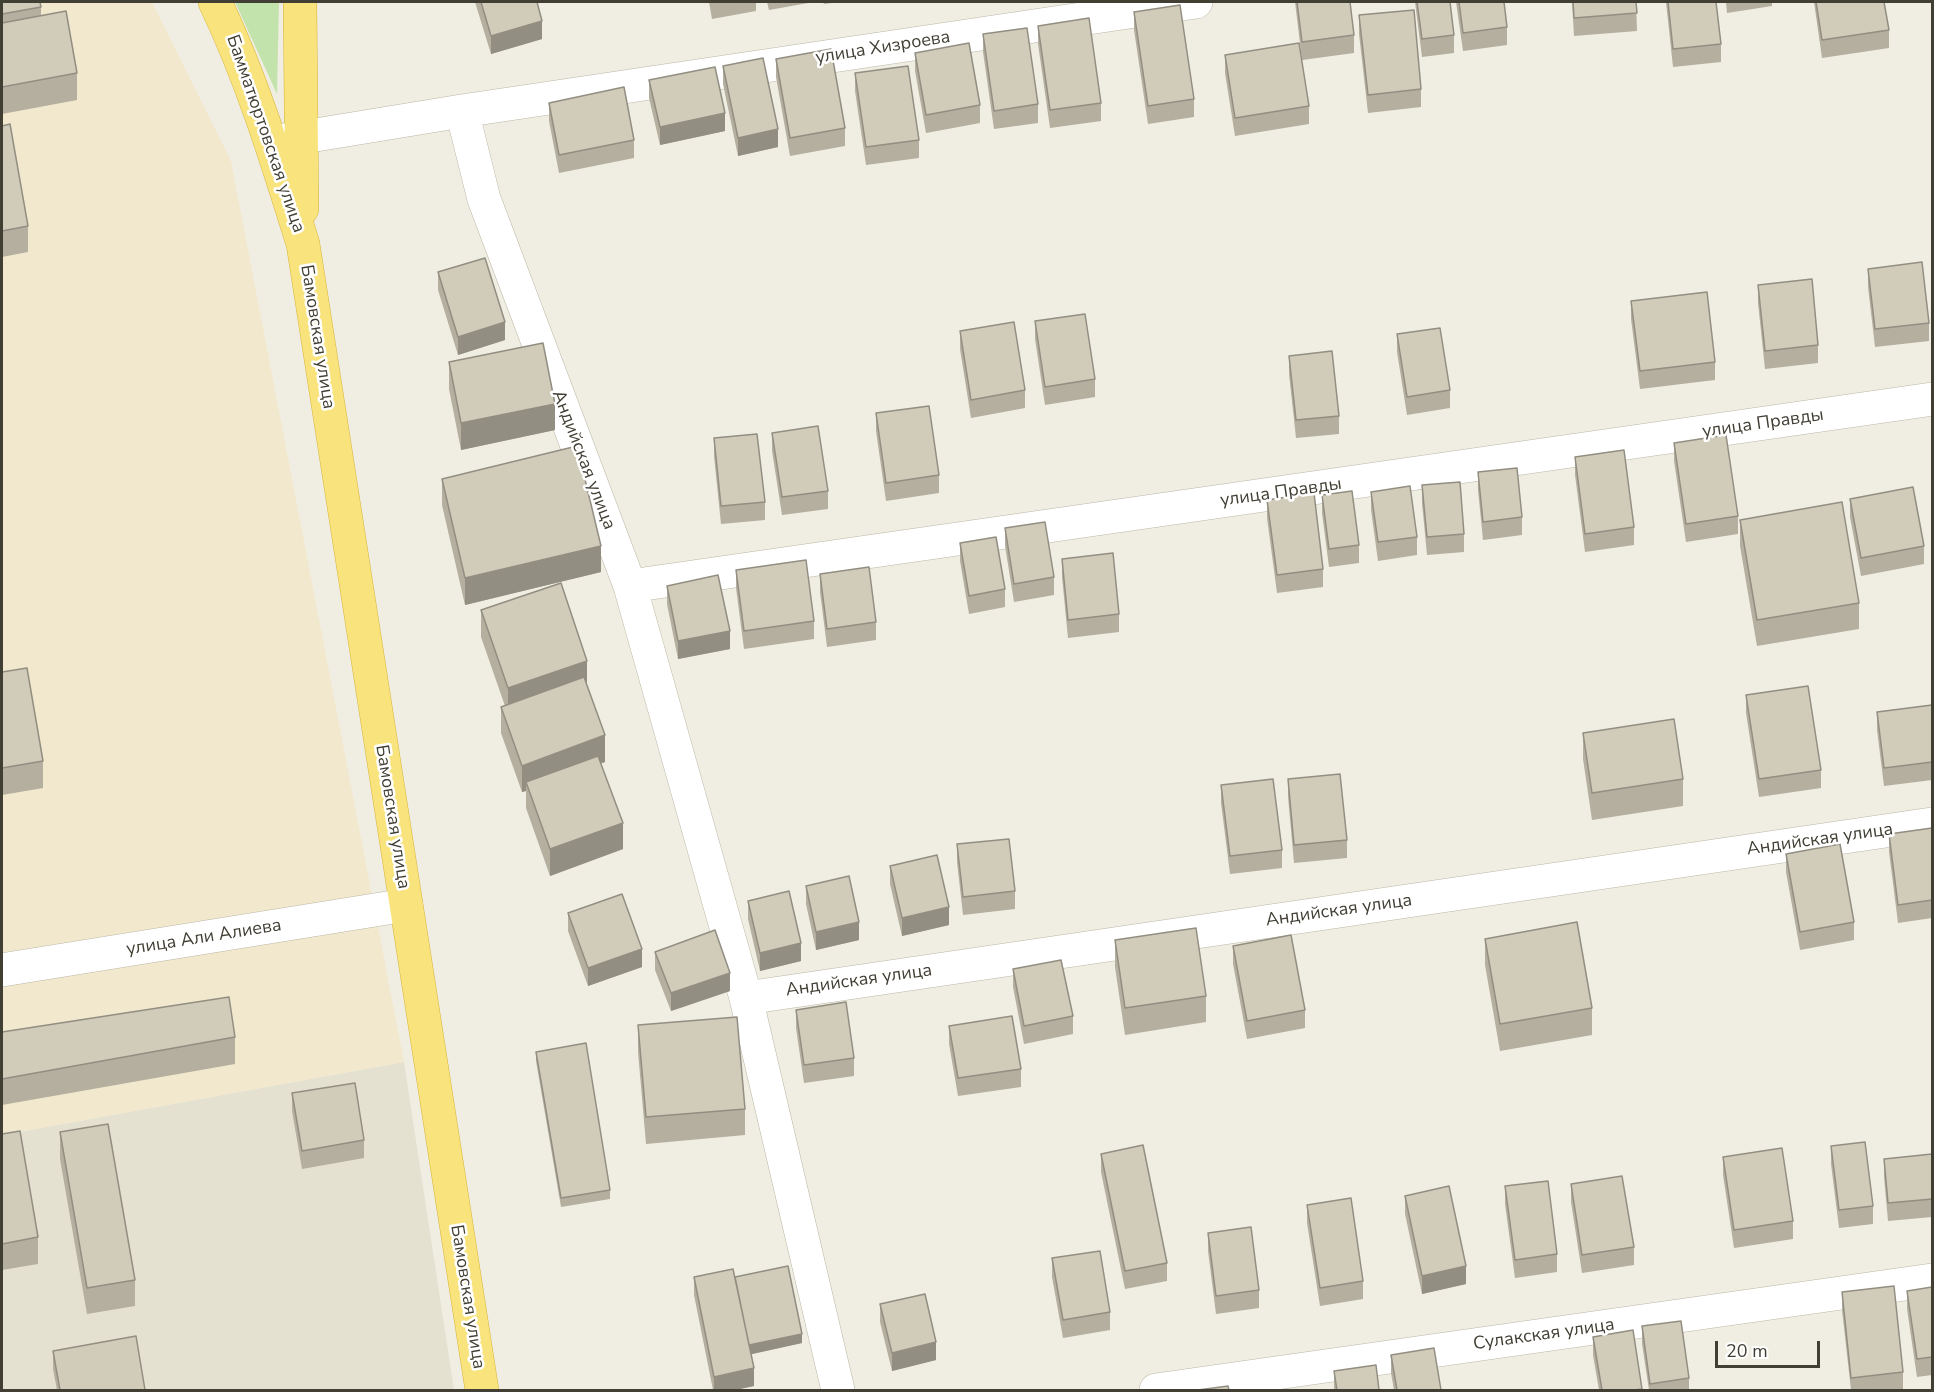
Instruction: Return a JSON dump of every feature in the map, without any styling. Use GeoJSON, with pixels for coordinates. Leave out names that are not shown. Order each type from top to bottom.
{"type":"FeatureCollection","features":[{"type":"Feature","properties":{"kind":"highway","name":"Бамматюртовская улица"},"geometry":{"type":"LineString","coordinates":[[215,2],[286,140]]}},
{"type":"Feature","properties":{"kind":"highway","name":"Бамматюртовская улица"},"geometry":{"type":"LineString","coordinates":[[300,2],[286,140],[303,244]]}},
{"type":"Feature","properties":{"kind":"highway","name":"Бамовская улица"},"geometry":{"type":"LineString","coordinates":[[303,244],[482,1390]]}},
{"type":"Feature","properties":{"kind":"street","name":"улица Хизроева"},"geometry":{"type":"LineString","coordinates":[[462,111],[1196,2]]}},
{"type":"Feature","properties":{"kind":"street"},"geometry":{"type":"LineString","coordinates":[[286,140],[462,111]]}},
{"type":"Feature","properties":{"kind":"street","name":"Андийская улица"},"geometry":{"type":"LineString","coordinates":[[462,111],[484,199],[630,586],[746,998],[838,1390]]}},
{"type":"Feature","properties":{"kind":"street","name":"улица Правды"},"geometry":{"type":"LineString","coordinates":[[630,586],[1932,399]]}},
{"type":"Feature","properties":{"kind":"street","name":"Андийская улица"},"geometry":{"type":"LineString","coordinates":[[746,998],[1932,824]]}},
{"type":"Feature","properties":{"kind":"street","name":"улица Али Алиева"},"geometry":{"type":"LineString","coordinates":[[2,970],[406,906]]}},
{"type":"Feature","properties":{"kind":"street","name":"Сулакская улица"},"geometry":{"type":"LineString","coordinates":[[1156,1390],[1932,1280]]}},
{"type":"Feature","properties":{"kind":"shaded area"},"geometry":{"type":"Polygon","coordinates":[[[2,2],[152,2],[231,161],[404,1062],[2,1135],[2,2]]]}},
{"type":"Feature","properties":{"kind":"shaded area"},"geometry":{"type":"Polygon","coordinates":[[[404,1062],[454,1390],[2,1390],[2,1135],[404,1062]]]}},
{"type":"Feature","properties":{"kind":"green space"},"geometry":{"type":"Polygon","coordinates":[[[235,2],[279,2],[277,94],[235,2]]]}},
{"type":"Feature","properties":{"kind":"building"},"geometry":{"type":"Polygon","coordinates":[[[2,2],[40,2],[41,7],[2,14],[2,2]]]}},
{"type":"Feature","properties":{"kind":"building"},"geometry":{"type":"Polygon","coordinates":[[[481,2],[537,2],[542,21],[491,36],[481,2]]]}},
{"type":"Feature","properties":{"kind":"building"},"geometry":{"type":"Polygon","coordinates":[[[1297,2],[1350,2],[1354,35],[1302,42],[1297,2]]]}},
{"type":"Feature","properties":{"kind":"building"},"geometry":{"type":"Polygon","coordinates":[[[1417,2],[1450,2],[1454,35],[1422,39],[1417,2]]]}},
{"type":"Feature","properties":{"kind":"building"},"geometry":{"type":"Polygon","coordinates":[[[1459,2],[1504,2],[1507,27],[1463,33],[1459,2]]]}},
{"type":"Feature","properties":{"kind":"building"},"geometry":{"type":"Polygon","coordinates":[[[1573,2],[1636,2],[1637,13],[1574,18],[1573,2]]]}},
{"type":"Feature","properties":{"kind":"building"},"geometry":{"type":"Polygon","coordinates":[[[1668,2],[1716,2],[1721,44],[1673,49],[1668,2]]]}},
{"type":"Feature","properties":{"kind":"building"},"geometry":{"type":"Polygon","coordinates":[[[1816,2],[1884,2],[1889,30],[1822,40],[1816,2]]]}},
{"type":"Feature","properties":{"kind":"building"},"geometry":{"type":"Polygon","coordinates":[[[1180,5],[1194,99],[1148,106],[1134,12],[1180,5]]]}},
{"type":"Feature","properties":{"kind":"building"},"geometry":{"type":"Polygon","coordinates":[[[1414,10],[1421,89],[1368,95],[1359,15],[1414,10]]]}},
{"type":"Feature","properties":{"kind":"building"},"geometry":{"type":"Polygon","coordinates":[[[66,11],[77,73],[2,87],[2,23],[66,11]]]}},
{"type":"Feature","properties":{"kind":"building"},"geometry":{"type":"Polygon","coordinates":[[[1089,18],[1101,103],[1050,110],[1038,26],[1089,18]]]}},
{"type":"Feature","properties":{"kind":"building"},"geometry":{"type":"Polygon","coordinates":[[[1027,28],[1038,104],[994,111],[983,34],[1027,28]]]}},
{"type":"Feature","properties":{"kind":"building"},"geometry":{"type":"Polygon","coordinates":[[[969,43],[980,105],[926,115],[915,53],[969,43]]]}},
{"type":"Feature","properties":{"kind":"building"},"geometry":{"type":"Polygon","coordinates":[[[1299,43],[1309,106],[1235,118],[1225,55],[1299,43]]]}},
{"type":"Feature","properties":{"kind":"building"},"geometry":{"type":"Polygon","coordinates":[[[831,49],[845,128],[790,138],[776,59],[831,49]]]}},
{"type":"Feature","properties":{"kind":"building"},"geometry":{"type":"Polygon","coordinates":[[[763,58],[778,129],[738,138],[723,66],[763,58]]]}},
{"type":"Feature","properties":{"kind":"building"},"geometry":{"type":"Polygon","coordinates":[[[908,66],[919,140],[866,147],[855,73],[908,66]]]}},
{"type":"Feature","properties":{"kind":"building"},"geometry":{"type":"Polygon","coordinates":[[[715,67],[725,113],[660,127],[649,80],[715,67]]]}},
{"type":"Feature","properties":{"kind":"building"},"geometry":{"type":"Polygon","coordinates":[[[624,87],[634,140],[559,155],[549,103],[624,87]]]}},
{"type":"Feature","properties":{"kind":"building"},"geometry":{"type":"Polygon","coordinates":[[[10,124],[28,226],[2,231],[2,126],[10,124]]]}},
{"type":"Feature","properties":{"kind":"building"},"geometry":{"type":"Polygon","coordinates":[[[485,258],[505,322],[458,337],[438,272],[485,258]]]}},
{"type":"Feature","properties":{"kind":"building"},"geometry":{"type":"Polygon","coordinates":[[[1922,262],[1929,323],[1875,329],[1868,269],[1922,262]]]}},
{"type":"Feature","properties":{"kind":"building"},"geometry":{"type":"Polygon","coordinates":[[[1812,279],[1818,345],[1765,351],[1758,285],[1812,279]]]}},
{"type":"Feature","properties":{"kind":"building"},"geometry":{"type":"Polygon","coordinates":[[[1707,292],[1715,362],[1640,371],[1631,301],[1707,292]]]}},
{"type":"Feature","properties":{"kind":"building"},"geometry":{"type":"Polygon","coordinates":[[[1085,314],[1095,379],[1045,387],[1035,321],[1085,314]]]}},
{"type":"Feature","properties":{"kind":"building"},"geometry":{"type":"Polygon","coordinates":[[[1014,322],[1025,390],[971,400],[960,331],[1014,322]]]}},
{"type":"Feature","properties":{"kind":"building"},"geometry":{"type":"Polygon","coordinates":[[[1440,328],[1450,390],[1407,397],[1397,334],[1440,328]]]}},
{"type":"Feature","properties":{"kind":"building"},"geometry":{"type":"Polygon","coordinates":[[[543,343],[555,404],[461,423],[449,362],[543,343]]]}},
{"type":"Feature","properties":{"kind":"building"},"geometry":{"type":"Polygon","coordinates":[[[1332,351],[1339,416],[1296,420],[1289,356],[1332,351]]]}},
{"type":"Feature","properties":{"kind":"building"},"geometry":{"type":"Polygon","coordinates":[[[929,406],[939,475],[886,483],[876,413],[929,406]]]}},
{"type":"Feature","properties":{"kind":"building"},"geometry":{"type":"Polygon","coordinates":[[[818,426],[828,491],[782,497],[772,433],[818,426]]]}},
{"type":"Feature","properties":{"kind":"building"},"geometry":{"type":"Polygon","coordinates":[[[757,434],[765,502],[721,506],[714,438],[757,434]]]}},
{"type":"Feature","properties":{"kind":"building"},"geometry":{"type":"Polygon","coordinates":[[[1726,435],[1738,516],[1686,524],[1674,443],[1726,435]]]}},
{"type":"Feature","properties":{"kind":"building"},"geometry":{"type":"Polygon","coordinates":[[[577,446],[601,546],[465,578],[442,479],[577,446]]]}},
{"type":"Feature","properties":{"kind":"building"},"geometry":{"type":"Polygon","coordinates":[[[1624,450],[1634,527],[1585,534],[1575,457],[1624,450]]]}},
{"type":"Feature","properties":{"kind":"building"},"geometry":{"type":"Polygon","coordinates":[[[1517,468],[1522,517],[1483,522],[1478,472],[1517,468]]]}},
{"type":"Feature","properties":{"kind":"building"},"geometry":{"type":"Polygon","coordinates":[[[1460,482],[1464,534],[1427,537],[1422,485],[1460,482]]]}},
{"type":"Feature","properties":{"kind":"building"},"geometry":{"type":"Polygon","coordinates":[[[1410,486],[1417,537],[1378,542],[1371,492],[1410,486]]]}},
{"type":"Feature","properties":{"kind":"building"},"geometry":{"type":"Polygon","coordinates":[[[1913,487],[1924,546],[1861,558],[1850,499],[1913,487]]]}},
{"type":"Feature","properties":{"kind":"building"},"geometry":{"type":"Polygon","coordinates":[[[1352,491],[1359,545],[1329,549],[1322,495],[1352,491]]]}},
{"type":"Feature","properties":{"kind":"building"},"geometry":{"type":"Polygon","coordinates":[[[1314,493],[1323,569],[1277,575],[1267,500],[1314,493]]]}},
{"type":"Feature","properties":{"kind":"building"},"geometry":{"type":"Polygon","coordinates":[[[1842,502],[1859,603],[1757,620],[1740,520],[1842,502]]]}},
{"type":"Feature","properties":{"kind":"building"},"geometry":{"type":"Polygon","coordinates":[[[1045,522],[1054,577],[1014,584],[1005,528],[1045,522]]]}},
{"type":"Feature","properties":{"kind":"building"},"geometry":{"type":"Polygon","coordinates":[[[996,537],[1005,589],[969,596],[960,543],[996,537]]]}},
{"type":"Feature","properties":{"kind":"building"},"geometry":{"type":"Polygon","coordinates":[[[1113,553],[1119,614],[1068,620],[1062,559],[1113,553]]]}},
{"type":"Feature","properties":{"kind":"building"},"geometry":{"type":"Polygon","coordinates":[[[806,560],[814,621],[744,631],[736,570],[806,560]]]}},
{"type":"Feature","properties":{"kind":"building"},"geometry":{"type":"Polygon","coordinates":[[[869,567],[876,622],[827,629],[820,574],[869,567]]]}},
{"type":"Feature","properties":{"kind":"building"},"geometry":{"type":"Polygon","coordinates":[[[718,575],[730,631],[678,641],[667,586],[718,575]]]}},
{"type":"Feature","properties":{"kind":"building"},"geometry":{"type":"Polygon","coordinates":[[[561,583],[587,661],[508,688],[481,610],[561,583]]]}},
{"type":"Feature","properties":{"kind":"building"},"geometry":{"type":"Polygon","coordinates":[[[27,668],[43,761],[2,768],[2,672],[27,668]]]}},
{"type":"Feature","properties":{"kind":"building"},"geometry":{"type":"Polygon","coordinates":[[[584,677],[605,735],[522,766],[501,707],[584,677]]]}},
{"type":"Feature","properties":{"kind":"building"},"geometry":{"type":"Polygon","coordinates":[[[1808,686],[1821,770],[1759,779],[1746,695],[1808,686]]]}},
{"type":"Feature","properties":{"kind":"building"},"geometry":{"type":"Polygon","coordinates":[[[1932,705],[1932,762],[1884,768],[1877,712],[1932,705]]]}},
{"type":"Feature","properties":{"kind":"building"},"geometry":{"type":"Polygon","coordinates":[[[1674,719],[1683,779],[1592,793],[1583,733],[1674,719]]]}},
{"type":"Feature","properties":{"kind":"building"},"geometry":{"type":"Polygon","coordinates":[[[598,756],[623,823],[550,849],[526,782],[598,756]]]}},
{"type":"Feature","properties":{"kind":"building"},"geometry":{"type":"Polygon","coordinates":[[[1340,774],[1347,840],[1294,845],[1288,779],[1340,774]]]}},
{"type":"Feature","properties":{"kind":"building"},"geometry":{"type":"Polygon","coordinates":[[[1273,779],[1282,850],[1230,856],[1221,785],[1273,779]]]}},
{"type":"Feature","properties":{"kind":"building"},"geometry":{"type":"Polygon","coordinates":[[[1932,828],[1932,900],[1898,905],[1889,834],[1932,828]]]}},
{"type":"Feature","properties":{"kind":"building"},"geometry":{"type":"Polygon","coordinates":[[[1009,839],[1015,891],[963,897],[957,844],[1009,839]]]}},
{"type":"Feature","properties":{"kind":"building"},"geometry":{"type":"Polygon","coordinates":[[[1840,844],[1854,922],[1800,932],[1786,854],[1840,844]]]}},
{"type":"Feature","properties":{"kind":"building"},"geometry":{"type":"Polygon","coordinates":[[[937,855],[949,907],[902,918],[890,866],[937,855]]]}},
{"type":"Feature","properties":{"kind":"building"},"geometry":{"type":"Polygon","coordinates":[[[849,876],[859,922],[816,932],[806,886],[849,876]]]}},
{"type":"Feature","properties":{"kind":"building"},"geometry":{"type":"Polygon","coordinates":[[[789,891],[801,943],[760,953],[748,901],[789,891]]]}},
{"type":"Feature","properties":{"kind":"building"},"geometry":{"type":"Polygon","coordinates":[[[622,894],[642,949],[588,968],[568,913],[622,894]]]}},
{"type":"Feature","properties":{"kind":"building"},"geometry":{"type":"Polygon","coordinates":[[[1577,922],[1592,1008],[1500,1024],[1485,939],[1577,922]]]}},
{"type":"Feature","properties":{"kind":"building"},"geometry":{"type":"Polygon","coordinates":[[[1196,928],[1206,996],[1125,1008],[1115,940],[1196,928]]]}},
{"type":"Feature","properties":{"kind":"building"},"geometry":{"type":"Polygon","coordinates":[[[715,930],[730,973],[671,993],[655,952],[715,930]]]}},
{"type":"Feature","properties":{"kind":"building"},"geometry":{"type":"Polygon","coordinates":[[[1291,935],[1305,1010],[1247,1021],[1233,946],[1291,935]]]}},
{"type":"Feature","properties":{"kind":"building"},"geometry":{"type":"Polygon","coordinates":[[[1061,960],[1073,1016],[1024,1026],[1013,969],[1061,960]]]}},
{"type":"Feature","properties":{"kind":"building"},"geometry":{"type":"Polygon","coordinates":[[[229,997],[235,1037],[2,1079],[2,1032],[229,997]]]}},
{"type":"Feature","properties":{"kind":"building"},"geometry":{"type":"Polygon","coordinates":[[[846,1002],[854,1058],[804,1065],[796,1010],[846,1002]]]}},
{"type":"Feature","properties":{"kind":"building"},"geometry":{"type":"Polygon","coordinates":[[[1012,1016],[1021,1069],[958,1078],[949,1026],[1012,1016]]]}},
{"type":"Feature","properties":{"kind":"building"},"geometry":{"type":"Polygon","coordinates":[[[737,1017],[745,1109],[646,1117],[638,1025],[737,1017]]]}},
{"type":"Feature","properties":{"kind":"building"},"geometry":{"type":"Polygon","coordinates":[[[586,1043],[610,1190],[561,1198],[536,1052],[586,1043]]]}},
{"type":"Feature","properties":{"kind":"building"},"geometry":{"type":"Polygon","coordinates":[[[355,1083],[364,1140],[302,1151],[292,1093],[355,1083]]]}},
{"type":"Feature","properties":{"kind":"building"},"geometry":{"type":"Polygon","coordinates":[[[108,1124],[135,1280],[87,1288],[60,1132],[108,1124]]]}},
{"type":"Feature","properties":{"kind":"building"},"geometry":{"type":"Polygon","coordinates":[[[20,1131],[38,1237],[2,1244],[2,1134],[20,1131]]]}},
{"type":"Feature","properties":{"kind":"building"},"geometry":{"type":"Polygon","coordinates":[[[1865,1142],[1873,1206],[1839,1210],[1831,1146],[1865,1142]]]}},
{"type":"Feature","properties":{"kind":"building"},"geometry":{"type":"Polygon","coordinates":[[[1143,1145],[1167,1263],[1125,1271],[1101,1154],[1143,1145]]]}},
{"type":"Feature","properties":{"kind":"building"},"geometry":{"type":"Polygon","coordinates":[[[1782,1148],[1793,1221],[1734,1230],[1723,1157],[1782,1148]]]}},
{"type":"Feature","properties":{"kind":"building"},"geometry":{"type":"Polygon","coordinates":[[[1932,1154],[1932,1199],[1888,1203],[1884,1159],[1932,1154]]]}},
{"type":"Feature","properties":{"kind":"building"},"geometry":{"type":"Polygon","coordinates":[[[1622,1176],[1634,1247],[1582,1255],[1571,1184],[1622,1176]]]}},
{"type":"Feature","properties":{"kind":"building"},"geometry":{"type":"Polygon","coordinates":[[[1548,1181],[1557,1254],[1515,1260],[1505,1186],[1548,1181]]]}},
{"type":"Feature","properties":{"kind":"building"},"geometry":{"type":"Polygon","coordinates":[[[1449,1186],[1466,1266],[1422,1276],[1405,1196],[1449,1186]]]}},
{"type":"Feature","properties":{"kind":"building"},"geometry":{"type":"Polygon","coordinates":[[[1351,1198],[1363,1281],[1320,1288],[1307,1205],[1351,1198]]]}},
{"type":"Feature","properties":{"kind":"building"},"geometry":{"type":"Polygon","coordinates":[[[1251,1227],[1259,1290],[1216,1296],[1208,1233],[1251,1227]]]}},
{"type":"Feature","properties":{"kind":"building"},"geometry":{"type":"Polygon","coordinates":[[[1100,1251],[1110,1312],[1063,1320],[1052,1258],[1100,1251]]]}},
{"type":"Feature","properties":{"kind":"building"},"geometry":{"type":"Polygon","coordinates":[[[788,1266],[802,1334],[749,1345],[735,1277],[788,1266]]]}},
{"type":"Feature","properties":{"kind":"building"},"geometry":{"type":"Polygon","coordinates":[[[733,1269],[754,1368],[714,1377],[694,1277],[733,1269]]]}},
{"type":"Feature","properties":{"kind":"building"},"geometry":{"type":"Polygon","coordinates":[[[1894,1286],[1903,1372],[1851,1378],[1842,1292],[1894,1286]]]}},
{"type":"Feature","properties":{"kind":"building"},"geometry":{"type":"Polygon","coordinates":[[[1932,1287],[1932,1357],[1917,1359],[1907,1291],[1932,1287]]]}},
{"type":"Feature","properties":{"kind":"building"},"geometry":{"type":"Polygon","coordinates":[[[925,1294],[936,1342],[892,1353],[880,1304],[925,1294]]]}},
{"type":"Feature","properties":{"kind":"building"},"geometry":{"type":"Polygon","coordinates":[[[1681,1321],[1689,1378],[1650,1384],[1642,1326],[1681,1321]]]}},
{"type":"Feature","properties":{"kind":"building"},"geometry":{"type":"Polygon","coordinates":[[[1633,1330],[1642,1389],[1602,1390],[1593,1337],[1633,1330]]]}},
{"type":"Feature","properties":{"kind":"building"},"geometry":{"type":"Polygon","coordinates":[[[136,1336],[145,1390],[60,1390],[53,1351],[136,1336]]]}},
{"type":"Feature","properties":{"kind":"building"},"geometry":{"type":"Polygon","coordinates":[[[1434,1348],[1441,1390],[1397,1390],[1391,1355],[1434,1348]]]}},
{"type":"Feature","properties":{"kind":"building"},"geometry":{"type":"Polygon","coordinates":[[[1376,1365],[1379,1390],[1337,1390],[1334,1371],[1376,1365]]]}},
{"type":"Feature","properties":{"kind":"building"},"geometry":{"type":"Polygon","coordinates":[[[1228,1386],[1229,1390],[1198,1390],[1228,1386]]]}}]}
